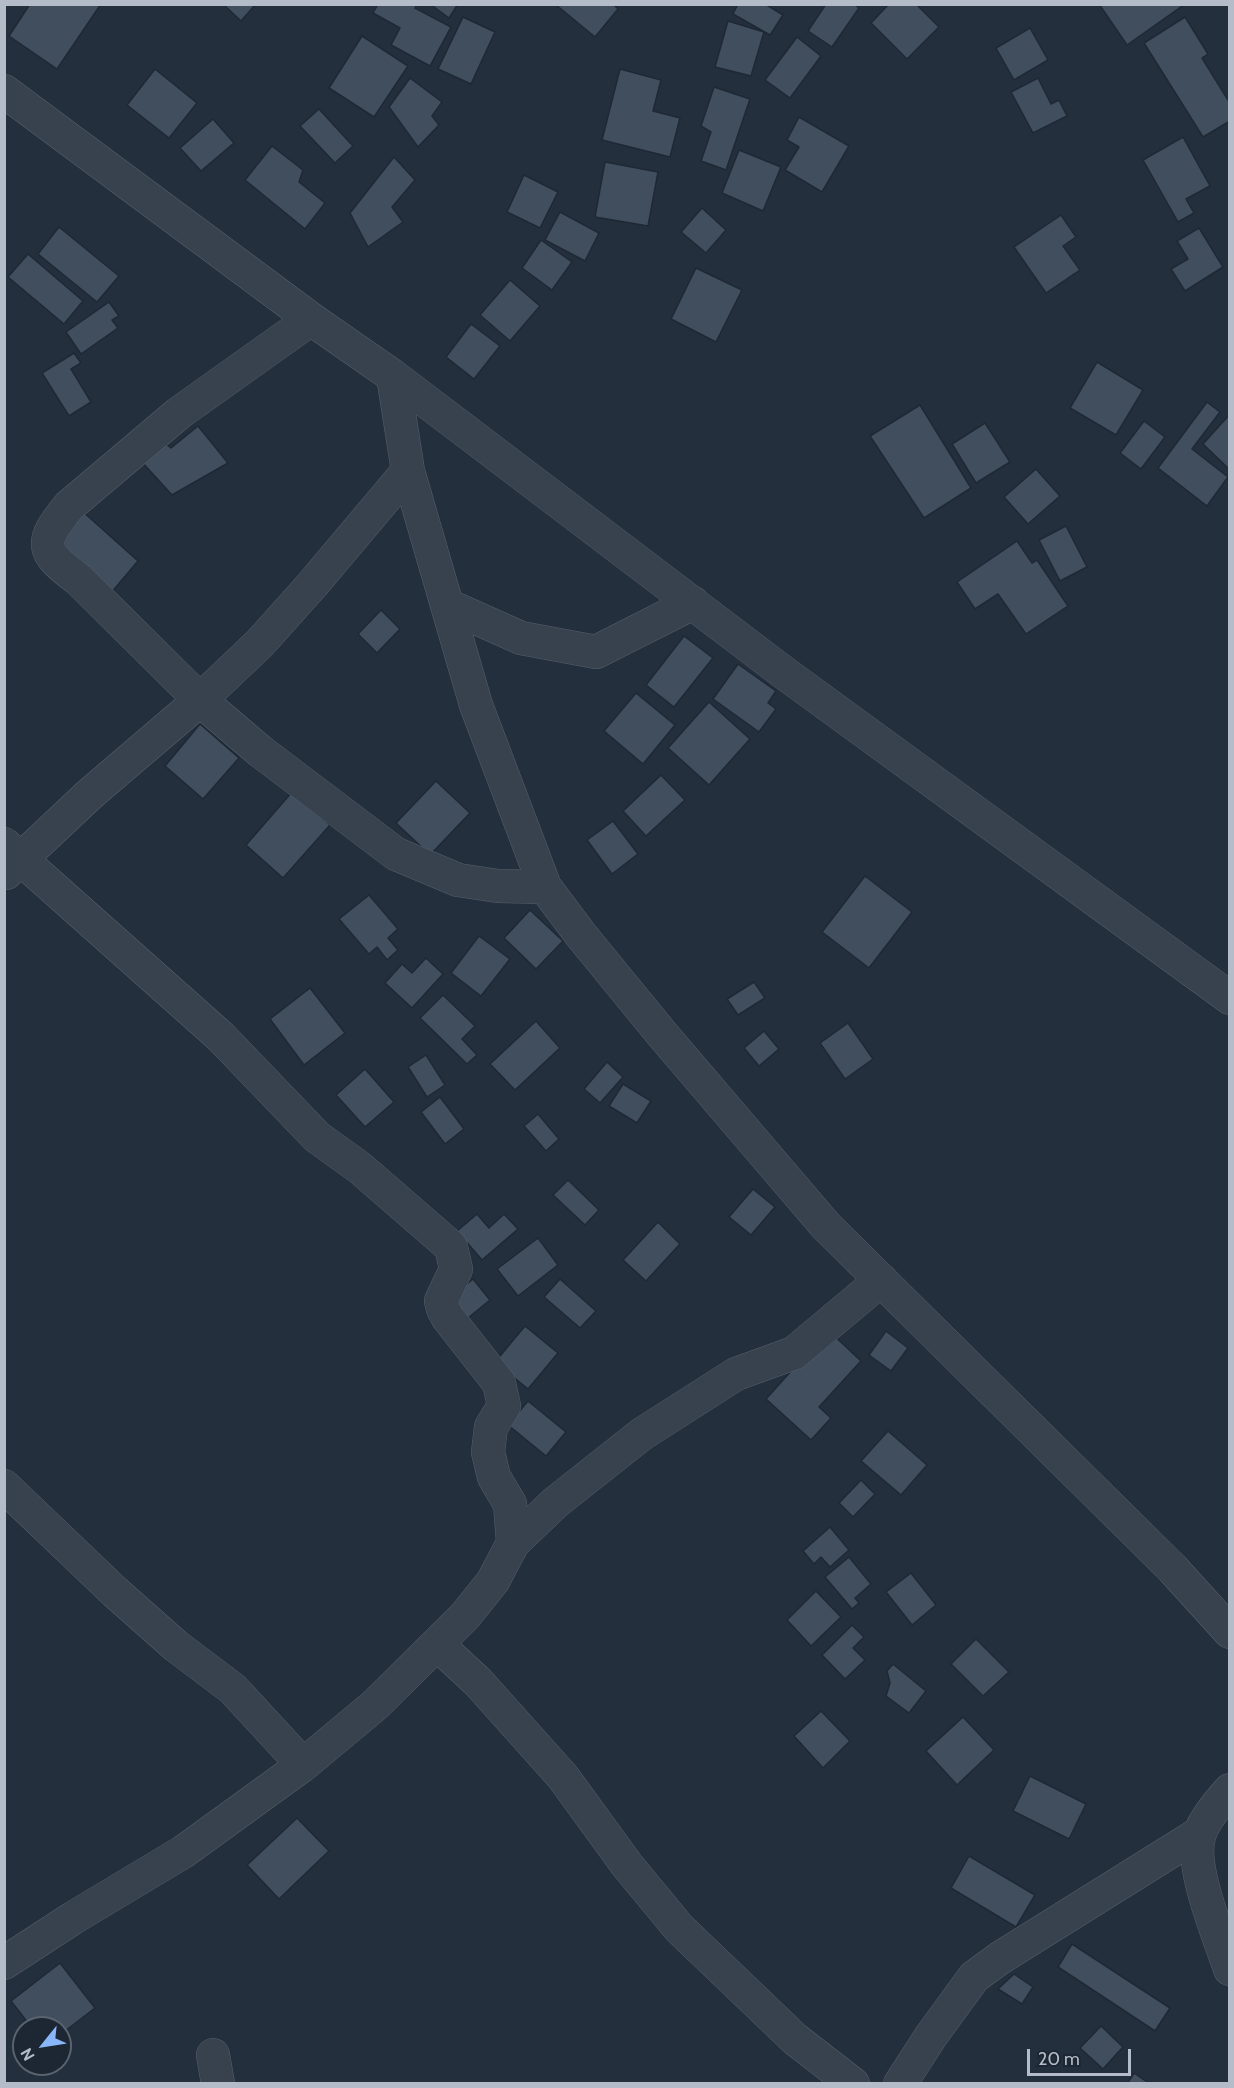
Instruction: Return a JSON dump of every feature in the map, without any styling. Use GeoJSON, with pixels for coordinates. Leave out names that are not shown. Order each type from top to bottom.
{"type":"FeatureCollection","features":[{"type":"Feature","properties":{"kind":"street"},"geometry":{"type":"LineString","coordinates":[[9,102],[310,319],[393,376],[783,672],[1230,998]]}},
{"type":"Feature","properties":{"kind":"street"},"geometry":{"type":"LineString","coordinates":[[310,319],[180,412],[69,506],[55,523],[47,538],[48,551],[200,700],[260,751],[396,854],[458,880],[498,886],[545,887]]}},
{"type":"Feature","properties":{"kind":"street"},"geometry":{"type":"LineString","coordinates":[[393,376],[408,471],[476,705],[545,887],[662,1034],[825,1226],[1172,1568],[1230,1632]]}},
{"type":"Feature","properties":{"kind":"street"},"geometry":{"type":"LineString","coordinates":[[408,471],[260,643],[200,700],[10,859],[221,1037],[317,1137],[360,1168],[450,1247],[456,1269],[441,1301],[448,1318],[499,1383],[504,1406],[491,1427],[488,1452],[494,1477],[510,1504],[513,1543]]}},
{"type":"Feature","properties":{"kind":"street"},"geometry":{"type":"LineString","coordinates":[[447,605],[521,638],[596,652],[693,603]]}},
{"type":"Feature","properties":{"kind":"street"},"geometry":{"type":"LineString","coordinates":[[4,1963],[73,1918],[183,1852],[303,1765],[375,1705],[438,1645],[493,1581],[513,1543],[556,1502],[642,1434],[736,1374],[794,1353],[880,1280]]}},
{"type":"Feature","properties":{"kind":"street"},"geometry":{"type":"LineString","coordinates":[[4,1486],[114,1592],[176,1646],[233,1689],[303,1765]]}},
{"type":"Feature","properties":{"kind":"street"},"geometry":{"type":"LineString","coordinates":[[438,1645],[478,1682],[563,1777],[627,1865],[679,1928],[795,2038],[853,2084]]}},
{"type":"Feature","properties":{"kind":"street"},"geometry":{"type":"LineString","coordinates":[[900,2084],[931,2036],[974,1977],[1200,1833],[1230,1790]]}},
{"type":"Feature","properties":{"kind":"street"},"geometry":{"type":"LineString","coordinates":[[1200,1833],[1197,1860],[1211,1914],[1230,1969]]}},
{"type":"Feature","properties":{"kind":"building"},"geometry":{"type":"Polygon","coordinates":[[[30,4],[101,4],[57,69],[9,36],[30,4]]]}},
{"type":"Feature","properties":{"kind":"building"},"geometry":{"type":"Polygon","coordinates":[[[223,4],[256,4],[241,21],[223,4]]]}},
{"type":"Feature","properties":{"kind":"building"},"geometry":{"type":"Polygon","coordinates":[[[378,4],[417,4],[415,8],[451,27],[430,66],[391,45],[400,28],[373,13],[378,4]]]}},
{"type":"Feature","properties":{"kind":"building"},"geometry":{"type":"Polygon","coordinates":[[[430,4],[458,4],[449,18],[430,4]]]}},
{"type":"Feature","properties":{"kind":"building"},"geometry":{"type":"Polygon","coordinates":[[[555,4],[613,4],[618,9],[595,37],[555,4]]]}},
{"type":"Feature","properties":{"kind":"building"},"geometry":{"type":"Polygon","coordinates":[[[738,4],[765,4],[783,15],[770,35],[733,14],[738,4]]]}},
{"type":"Feature","properties":{"kind":"building"},"geometry":{"type":"Polygon","coordinates":[[[826,4],[854,4],[859,8],[832,47],[808,31],[826,4]]]}},
{"type":"Feature","properties":{"kind":"building"},"geometry":{"type":"Polygon","coordinates":[[[889,4],[916,4],[939,27],[907,59],[871,23],[889,4]]]}},
{"type":"Feature","properties":{"kind":"building"},"geometry":{"type":"Polygon","coordinates":[[[1099,4],[1185,4],[1127,45],[1099,4]]]}},
{"type":"Feature","properties":{"kind":"building"},"geometry":{"type":"Polygon","coordinates":[[[463,17],[495,32],[471,84],[438,69],[463,17]]]}},
{"type":"Feature","properties":{"kind":"building"},"geometry":{"type":"Polygon","coordinates":[[[1185,17],[1208,54],[1202,58],[1230,100],[1230,121],[1203,137],[1144,43],[1185,17]]]}},
{"type":"Feature","properties":{"kind":"building"},"geometry":{"type":"Polygon","coordinates":[[[728,21],[764,32],[751,76],[715,67],[728,21]]]}},
{"type":"Feature","properties":{"kind":"building"},"geometry":{"type":"Polygon","coordinates":[[[1030,28],[1048,60],[1014,80],[996,48],[1030,28]]]}},
{"type":"Feature","properties":{"kind":"building"},"geometry":{"type":"Polygon","coordinates":[[[362,36],[408,66],[374,117],[329,88],[362,36]]]}},
{"type":"Feature","properties":{"kind":"building"},"geometry":{"type":"Polygon","coordinates":[[[797,37],[821,56],[790,98],[765,80],[797,37]]]}},
{"type":"Feature","properties":{"kind":"building"},"geometry":{"type":"Polygon","coordinates":[[[155,69],[197,103],[169,138],[127,105],[155,69]]]}},
{"type":"Feature","properties":{"kind":"building"},"geometry":{"type":"Polygon","coordinates":[[[620,69],[661,80],[653,111],[680,118],[670,157],[602,140],[620,69]]]}},
{"type":"Feature","properties":{"kind":"building"},"geometry":{"type":"Polygon","coordinates":[[[410,78],[442,102],[432,116],[439,125],[418,147],[389,107],[410,78]]]}},
{"type":"Feature","properties":{"kind":"building"},"geometry":{"type":"Polygon","coordinates":[[[1038,78],[1051,104],[1059,100],[1067,116],[1033,133],[1011,92],[1038,78]]]}},
{"type":"Feature","properties":{"kind":"building"},"geometry":{"type":"Polygon","coordinates":[[[714,87],[750,99],[726,170],[701,161],[711,132],[701,126],[714,87]]]}},
{"type":"Feature","properties":{"kind":"building"},"geometry":{"type":"Polygon","coordinates":[[[319,109],[353,146],[335,163],[300,126],[319,109]]]}},
{"type":"Feature","properties":{"kind":"building"},"geometry":{"type":"Polygon","coordinates":[[[799,117],[849,146],[822,192],[785,170],[799,147],[787,140],[799,117]]]}},
{"type":"Feature","properties":{"kind":"building"},"geometry":{"type":"Polygon","coordinates":[[[213,119],[234,143],[201,171],[180,148],[213,119]]]}},
{"type":"Feature","properties":{"kind":"building"},"geometry":{"type":"Polygon","coordinates":[[[1183,137],[1210,186],[1186,199],[1194,213],[1178,222],[1143,160],[1183,137]]]}},
{"type":"Feature","properties":{"kind":"building"},"geometry":{"type":"Polygon","coordinates":[[[272,146],[303,170],[299,182],[325,203],[305,229],[245,180],[272,146]]]}},
{"type":"Feature","properties":{"kind":"building"},"geometry":{"type":"Polygon","coordinates":[[[739,150],[781,167],[763,211],[722,193],[739,150]]]}},
{"type":"Feature","properties":{"kind":"building"},"geometry":{"type":"Polygon","coordinates":[[[394,157],[415,180],[392,207],[403,222],[368,247],[350,213],[394,157]]]}},
{"type":"Feature","properties":{"kind":"building"},"geometry":{"type":"Polygon","coordinates":[[[605,162],[658,172],[648,226],[595,217],[605,162]]]}},
{"type":"Feature","properties":{"kind":"building"},"geometry":{"type":"Polygon","coordinates":[[[524,175],[558,192],[540,228],[507,212],[524,175]]]}},
{"type":"Feature","properties":{"kind":"building"},"geometry":{"type":"Polygon","coordinates":[[[702,208],[726,230],[706,253],[681,232],[702,208]]]}},
{"type":"Feature","properties":{"kind":"building"},"geometry":{"type":"Polygon","coordinates":[[[560,212],[599,233],[585,261],[545,240],[560,212]]]}},
{"type":"Feature","properties":{"kind":"building"},"geometry":{"type":"Polygon","coordinates":[[[1061,215],[1076,237],[1063,246],[1080,270],[1046,293],[1014,247],[1061,215]]]}},
{"type":"Feature","properties":{"kind":"building"},"geometry":{"type":"Polygon","coordinates":[[[59,227],[119,276],[97,302],[38,254],[59,227]]]}},
{"type":"Feature","properties":{"kind":"building"},"geometry":{"type":"Polygon","coordinates":[[[1199,228],[1223,267],[1185,291],[1171,269],[1188,259],[1177,241],[1199,228]]]}},
{"type":"Feature","properties":{"kind":"building"},"geometry":{"type":"Polygon","coordinates":[[[541,240],[572,262],[552,290],[522,268],[541,240]]]}},
{"type":"Feature","properties":{"kind":"building"},"geometry":{"type":"Polygon","coordinates":[[[28,254],[83,301],[64,324],[8,277],[28,254]]]}},
{"type":"Feature","properties":{"kind":"building"},"geometry":{"type":"Polygon","coordinates":[[[696,268],[742,290],[716,342],[671,319],[696,268]]]}},
{"type":"Feature","properties":{"kind":"building"},"geometry":{"type":"Polygon","coordinates":[[[510,280],[540,306],[510,341],[480,315],[510,280]]]}},
{"type":"Feature","properties":{"kind":"building"},"geometry":{"type":"Polygon","coordinates":[[[109,302],[119,316],[112,320],[118,328],[81,354],[66,332],[109,302]]]}},
{"type":"Feature","properties":{"kind":"building"},"geometry":{"type":"Polygon","coordinates":[[[471,324],[500,346],[474,379],[446,357],[471,324]]]}},
{"type":"Feature","properties":{"kind":"building"},"geometry":{"type":"Polygon","coordinates":[[[74,353],[81,363],[71,369],[91,402],[69,416],[42,373],[74,353]]]}},
{"type":"Feature","properties":{"kind":"building"},"geometry":{"type":"Polygon","coordinates":[[[1097,362],[1143,390],[1116,435],[1070,408],[1097,362]]]}},
{"type":"Feature","properties":{"kind":"building"},"geometry":{"type":"Polygon","coordinates":[[[1207,402],[1220,412],[1192,449],[1228,477],[1207,506],[1158,468],[1207,402]]]}},
{"type":"Feature","properties":{"kind":"building"},"geometry":{"type":"Polygon","coordinates":[[[920,405],[971,488],[924,518],[870,436],[920,405]]]}},
{"type":"Feature","properties":{"kind":"building"},"geometry":{"type":"Polygon","coordinates":[[[1230,414],[1230,470],[1203,444],[1230,414]]]}},
{"type":"Feature","properties":{"kind":"building"},"geometry":{"type":"Polygon","coordinates":[[[1144,421],[1165,437],[1141,469],[1120,453],[1144,421]]]}},
{"type":"Feature","properties":{"kind":"building"},"geometry":{"type":"Polygon","coordinates":[[[985,423],[1010,462],[976,483],[952,444],[985,423]]]}},
{"type":"Feature","properties":{"kind":"building"},"geometry":{"type":"Polygon","coordinates":[[[198,426],[228,463],[172,495],[141,461],[162,441],[171,448],[198,426]]]}},
{"type":"Feature","properties":{"kind":"building"},"geometry":{"type":"Polygon","coordinates":[[[1036,469],[1060,496],[1028,524],[1004,497],[1036,469]]]}},
{"type":"Feature","properties":{"kind":"building"},"geometry":{"type":"Polygon","coordinates":[[[81,510],[138,561],[105,600],[55,542],[81,510]]]}},
{"type":"Feature","properties":{"kind":"building"},"geometry":{"type":"Polygon","coordinates":[[[1066,526],[1087,567],[1060,581],[1039,540],[1066,526]]]}},
{"type":"Feature","properties":{"kind":"building"},"geometry":{"type":"Polygon","coordinates":[[[1017,541],[1032,563],[1037,560],[1068,606],[1026,634],[998,594],[975,609],[957,582],[1017,541]]]}},
{"type":"Feature","properties":{"kind":"building"},"geometry":{"type":"Polygon","coordinates":[[[381,610],[400,629],[377,653],[358,634],[381,610]]]}},
{"type":"Feature","properties":{"kind":"building"},"geometry":{"type":"Polygon","coordinates":[[[684,636],[713,658],[674,707],[646,685],[684,636]]]}},
{"type":"Feature","properties":{"kind":"building"},"geometry":{"type":"Polygon","coordinates":[[[738,664],[776,691],[768,703],[776,709],[759,732],[713,699],[738,664]]]}},
{"type":"Feature","properties":{"kind":"building"},"geometry":{"type":"Polygon","coordinates":[[[636,693],[675,725],[643,764],[604,731],[636,693]]]}},
{"type":"Feature","properties":{"kind":"building"},"geometry":{"type":"Polygon","coordinates":[[[709,702],[750,739],[709,785],[668,748],[709,702]]]}},
{"type":"Feature","properties":{"kind":"building"},"geometry":{"type":"Polygon","coordinates":[[[200,724],[239,758],[203,799],[165,766],[200,724]]]}},
{"type":"Feature","properties":{"kind":"building"},"geometry":{"type":"Polygon","coordinates":[[[661,775],[685,800],[646,836],[623,811],[661,775]]]}},
{"type":"Feature","properties":{"kind":"building"},"geometry":{"type":"Polygon","coordinates":[[[436,781],[470,813],[430,855],[396,823],[436,781]]]}},
{"type":"Feature","properties":{"kind":"building"},"geometry":{"type":"Polygon","coordinates":[[[292,792],[330,825],[283,878],[246,845],[292,792]]]}},
{"type":"Feature","properties":{"kind":"building"},"geometry":{"type":"Polygon","coordinates":[[[613,821],[638,854],[612,874],[587,840],[613,821]]]}},
{"type":"Feature","properties":{"kind":"building"},"geometry":{"type":"Polygon","coordinates":[[[865,876],[912,912],[869,968],[822,932],[865,876]]]}},
{"type":"Feature","properties":{"kind":"building"},"geometry":{"type":"Polygon","coordinates":[[[369,895],[398,929],[388,938],[398,950],[387,960],[377,947],[369,954],[339,919],[369,895]]]}},
{"type":"Feature","properties":{"kind":"building"},"geometry":{"type":"Polygon","coordinates":[[[530,910],[563,941],[536,969],[504,938],[530,910]]]}},
{"type":"Feature","properties":{"kind":"building"},"geometry":{"type":"Polygon","coordinates":[[[479,936],[510,959],[481,996],[451,973],[479,936]]]}},
{"type":"Feature","properties":{"kind":"building"},"geometry":{"type":"Polygon","coordinates":[[[426,958],[443,974],[412,1008],[385,983],[402,964],[412,973],[426,958]]]}},
{"type":"Feature","properties":{"kind":"building"},"geometry":{"type":"Polygon","coordinates":[[[754,982],[765,998],[738,1015],[727,999],[754,982]]]}},
{"type":"Feature","properties":{"kind":"building"},"geometry":{"type":"Polygon","coordinates":[[[310,988],[345,1033],[304,1065],[270,1019],[310,988]]]}},
{"type":"Feature","properties":{"kind":"building"},"geometry":{"type":"Polygon","coordinates":[[[443,995],[475,1026],[462,1039],[477,1055],[467,1064],[420,1018],[443,995]]]}},
{"type":"Feature","properties":{"kind":"building"},"geometry":{"type":"Polygon","coordinates":[[[536,1021],[560,1048],[515,1090],[490,1064],[536,1021]]]}},
{"type":"Feature","properties":{"kind":"building"},"geometry":{"type":"Polygon","coordinates":[[[848,1023],[873,1059],[845,1079],[820,1043],[848,1023]]]}},
{"type":"Feature","properties":{"kind":"building"},"geometry":{"type":"Polygon","coordinates":[[[764,1031],[779,1049],[759,1066],[744,1048],[764,1031]]]}},
{"type":"Feature","properties":{"kind":"building"},"geometry":{"type":"Polygon","coordinates":[[[426,1055],[445,1085],[427,1097],[408,1067],[426,1055]]]}},
{"type":"Feature","properties":{"kind":"building"},"geometry":{"type":"Polygon","coordinates":[[[607,1062],[623,1077],[600,1103],[584,1089],[607,1062]]]}},
{"type":"Feature","properties":{"kind":"building"},"geometry":{"type":"Polygon","coordinates":[[[365,1069],[394,1102],[365,1127],[336,1095],[365,1069]]]}},
{"type":"Feature","properties":{"kind":"building"},"geometry":{"type":"Polygon","coordinates":[[[623,1084],[651,1101],[637,1123],[609,1106],[623,1084]]]}},
{"type":"Feature","properties":{"kind":"building"},"geometry":{"type":"Polygon","coordinates":[[[440,1097],[464,1129],[445,1144],[421,1112],[440,1097]]]}},
{"type":"Feature","properties":{"kind":"building"},"geometry":{"type":"Polygon","coordinates":[[[538,1114],[559,1139],[546,1151],[524,1126],[538,1114]]]}},
{"type":"Feature","properties":{"kind":"building"},"geometry":{"type":"Polygon","coordinates":[[[568,1180],[599,1210],[585,1225],[553,1195],[568,1180]]]}},
{"type":"Feature","properties":{"kind":"building"},"geometry":{"type":"Polygon","coordinates":[[[753,1189],[775,1207],[751,1235],[729,1217],[753,1189]]]}},
{"type":"Feature","properties":{"kind":"building"},"geometry":{"type":"Polygon","coordinates":[[[477,1214],[489,1228],[504,1214],[518,1229],[482,1260],[457,1231],[477,1214]]]}},
{"type":"Feature","properties":{"kind":"building"},"geometry":{"type":"Polygon","coordinates":[[[658,1222],[680,1244],[646,1281],[623,1260],[658,1222]]]}},
{"type":"Feature","properties":{"kind":"building"},"geometry":{"type":"Polygon","coordinates":[[[538,1238],[558,1265],[518,1296],[497,1269],[538,1238]]]}},
{"type":"Feature","properties":{"kind":"building"},"geometry":{"type":"Polygon","coordinates":[[[473,1279],[490,1300],[468,1318],[451,1297],[473,1279]]]}},
{"type":"Feature","properties":{"kind":"building"},"geometry":{"type":"Polygon","coordinates":[[[560,1279],[596,1311],[580,1328],[544,1297],[560,1279]]]}},
{"type":"Feature","properties":{"kind":"building"},"geometry":{"type":"Polygon","coordinates":[[[525,1326],[558,1353],[528,1389],[495,1362],[525,1326]]]}},
{"type":"Feature","properties":{"kind":"building"},"geometry":{"type":"Polygon","coordinates":[[[828,1330],[861,1361],[819,1407],[831,1418],[811,1440],[766,1399],[828,1330]]]}},
{"type":"Feature","properties":{"kind":"building"},"geometry":{"type":"Polygon","coordinates":[[[886,1331],[908,1348],[891,1371],[869,1355],[886,1331]]]}},
{"type":"Feature","properties":{"kind":"building"},"geometry":{"type":"Polygon","coordinates":[[[528,1401],[566,1432],[546,1456],[508,1425],[528,1401]]]}},
{"type":"Feature","properties":{"kind":"building"},"geometry":{"type":"Polygon","coordinates":[[[888,1431],[927,1465],[901,1495],[861,1461],[888,1431]]]}},
{"type":"Feature","properties":{"kind":"building"},"geometry":{"type":"Polygon","coordinates":[[[861,1480],[875,1494],[853,1517],[839,1503],[861,1480]]]}},
{"type":"Feature","properties":{"kind":"building"},"geometry":{"type":"Polygon","coordinates":[[[830,1527],[849,1550],[830,1567],[821,1557],[814,1564],[803,1551],[830,1527]]]}},
{"type":"Feature","properties":{"kind":"building"},"geometry":{"type":"Polygon","coordinates":[[[849,1557],[871,1584],[855,1598],[859,1603],[852,1609],[825,1577],[849,1557]]]}},
{"type":"Feature","properties":{"kind":"building"},"geometry":{"type":"Polygon","coordinates":[[[911,1573],[936,1605],[912,1625],[886,1592],[911,1573]]]}},
{"type":"Feature","properties":{"kind":"building"},"geometry":{"type":"Polygon","coordinates":[[[816,1591],[841,1617],[811,1646],[787,1620],[816,1591]]]}},
{"type":"Feature","properties":{"kind":"building"},"geometry":{"type":"Polygon","coordinates":[[[852,1625],[864,1637],[853,1648],[865,1660],[845,1679],[822,1655],[852,1625]]]}},
{"type":"Feature","properties":{"kind":"building"},"geometry":{"type":"Polygon","coordinates":[[[976,1639],[1009,1672],[983,1696],[951,1664],[976,1639]]]}},
{"type":"Feature","properties":{"kind":"building"},"geometry":{"type":"Polygon","coordinates":[[[893,1664],[926,1691],[909,1713],[886,1696],[890,1683],[887,1671],[893,1664]]]}},
{"type":"Feature","properties":{"kind":"building"},"geometry":{"type":"Polygon","coordinates":[[[821,1711],[850,1741],[823,1768],[794,1736],[821,1711]]]}},
{"type":"Feature","properties":{"kind":"building"},"geometry":{"type":"Polygon","coordinates":[[[963,1717],[994,1750],[957,1785],[926,1751],[963,1717]]]}},
{"type":"Feature","properties":{"kind":"building"},"geometry":{"type":"Polygon","coordinates":[[[1030,1776],[1086,1804],[1069,1839],[1013,1811],[1030,1776]]]}},
{"type":"Feature","properties":{"kind":"building"},"geometry":{"type":"Polygon","coordinates":[[[297,1818],[329,1851],[279,1899],[247,1865],[297,1818]]]}},
{"type":"Feature","properties":{"kind":"building"},"geometry":{"type":"Polygon","coordinates":[[[969,1856],[1035,1895],[1016,1927],[951,1888],[969,1856]]]}},
{"type":"Feature","properties":{"kind":"building"},"geometry":{"type":"Polygon","coordinates":[[[1072,1944],[1170,2008],[1155,2031],[1058,1967],[1072,1944]]]}},
{"type":"Feature","properties":{"kind":"building"},"geometry":{"type":"Polygon","coordinates":[[[60,1963],[95,2008],[72,2026],[72,2016],[23,2016],[11,2001],[60,1963]]]}},
{"type":"Feature","properties":{"kind":"building"},"geometry":{"type":"Polygon","coordinates":[[[1014,1974],[1033,1987],[1022,2004],[998,1989],[1014,1974]]]}},
{"type":"Feature","properties":{"kind":"building"},"geometry":{"type":"Polygon","coordinates":[[[1101,2026],[1123,2047],[1103,2069],[1080,2048],[1101,2026]]]}},
{"type":"Feature","properties":{"kind":"building"},"geometry":{"type":"Polygon","coordinates":[[[1134,2073],[1150,2084],[1127,2084],[1134,2073]]]}}]}
